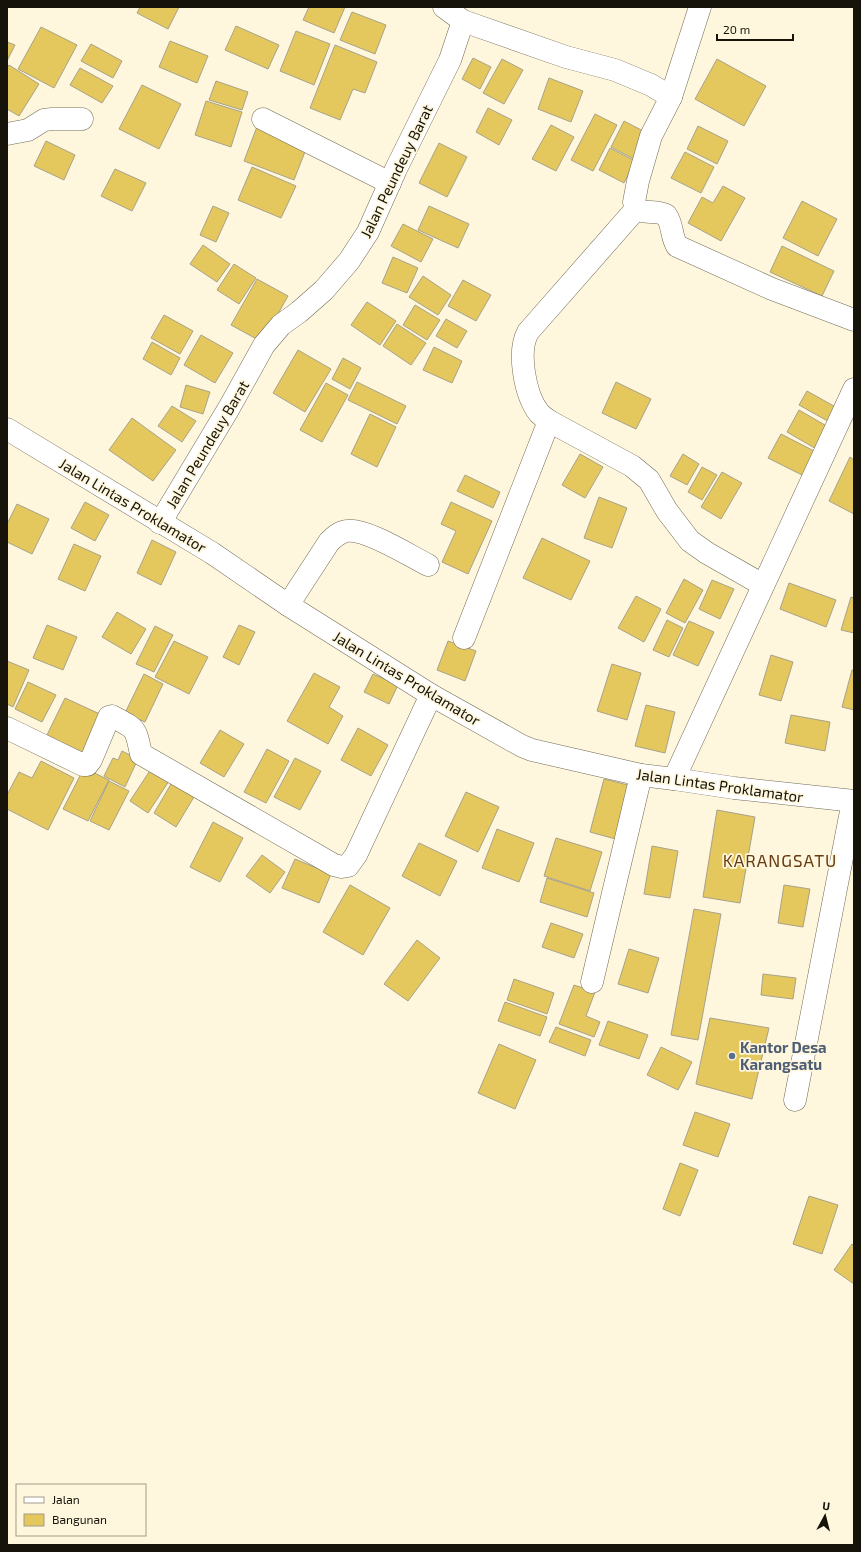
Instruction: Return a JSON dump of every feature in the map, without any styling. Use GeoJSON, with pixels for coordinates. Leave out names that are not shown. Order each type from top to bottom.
{"type":"FeatureCollection","features":[{"type":"Feature","properties":{"kind":"street"},"geometry":{"type":"LineString","coordinates":[[444,7],[463,21],[566,57],[615,70],[651,85],[671,97]]}},
{"type":"Feature","properties":{"kind":"street"},"geometry":{"type":"LineString","coordinates":[[636,209],[634,202],[645,154],[651,136],[671,97],[700,7]]}},
{"type":"Feature","properties":{"kind":"street","name":"Jalan Peundeuy Barat"},"geometry":{"type":"LineString","coordinates":[[160,523],[229,408],[264,345],[281,325],[316,298],[349,261],[368,232],[390,183],[450,60],[463,21]]}},
{"type":"Feature","properties":{"kind":"street"},"geometry":{"type":"LineString","coordinates":[[7,134],[28,130],[38,123],[52,119],[82,119]]}},
{"type":"Feature","properties":{"kind":"street"},"geometry":{"type":"LineString","coordinates":[[263,119],[390,183]]}},
{"type":"Feature","properties":{"kind":"street"},"geometry":{"type":"LineString","coordinates":[[636,209],[666,215],[669,219],[674,242],[677,246],[772,289],[854,320]]}},
{"type":"Feature","properties":{"kind":"street"},"geometry":{"type":"LineString","coordinates":[[636,209],[528,332],[525,338],[523,352],[527,385],[539,413],[549,421],[632,466],[649,480],[667,511],[690,541],[707,553],[763,585]]}},
{"type":"Feature","properties":{"kind":"street"},"geometry":{"type":"LineString","coordinates":[[674,778],[854,389]]}},
{"type":"Feature","properties":{"kind":"street"},"geometry":{"type":"LineString","coordinates":[[464,638],[549,421]]}},
{"type":"Feature","properties":{"kind":"street","name":"Jalan Lintas Proklamator"},"geometry":{"type":"LineString","coordinates":[[7,429],[160,523],[212,553],[288,605],[431,695],[532,750],[641,775],[674,778],[734,788],[854,801]]}},
{"type":"Feature","properties":{"kind":"street"},"geometry":{"type":"LineString","coordinates":[[288,605],[328,542],[337,535],[346,531],[356,531],[370,535],[428,565]]}},
{"type":"Feature","properties":{"kind":"street"},"geometry":{"type":"LineString","coordinates":[[7,728],[83,765],[87,765],[91,760],[109,717],[112,716],[133,728],[137,734],[140,754],[334,865],[348,866],[356,855],[431,695]]}},
{"type":"Feature","properties":{"kind":"street"},"geometry":{"type":"LineString","coordinates":[[592,982],[641,775]]}},
{"type":"Feature","properties":{"kind":"street"},"geometry":{"type":"LineString","coordinates":[[795,1100],[854,801]]}},
{"type":"Feature","properties":{"kind":"building"},"geometry":{"type":"Polygon","coordinates":[[[140,7],[179,7],[168,29],[137,13],[140,7]]]}},
{"type":"Feature","properties":{"kind":"building"},"geometry":{"type":"Polygon","coordinates":[[[309,7],[345,7],[334,33],[303,20],[309,7]]]}},
{"type":"Feature","properties":{"kind":"building"},"geometry":{"type":"Polygon","coordinates":[[[352,12],[386,25],[375,54],[340,40],[352,12]]]}},
{"type":"Feature","properties":{"kind":"building"},"geometry":{"type":"Polygon","coordinates":[[[236,26],[279,45],[268,69],[225,50],[236,26]]]}},
{"type":"Feature","properties":{"kind":"building"},"geometry":{"type":"Polygon","coordinates":[[[41,27],[77,45],[54,88],[18,69],[41,27]]]}},
{"type":"Feature","properties":{"kind":"building"},"geometry":{"type":"Polygon","coordinates":[[[296,31],[330,44],[314,85],[280,71],[296,31]]]}},
{"type":"Feature","properties":{"kind":"building"},"geometry":{"type":"Polygon","coordinates":[[[170,41],[208,56],[197,83],[159,67],[170,41]]]}},
{"type":"Feature","properties":{"kind":"building"},"geometry":{"type":"Polygon","coordinates":[[[7,42],[15,45],[7,61],[7,42]]]}},
{"type":"Feature","properties":{"kind":"building"},"geometry":{"type":"Polygon","coordinates":[[[91,44],[122,61],[113,78],[81,61],[91,44]]]}},
{"type":"Feature","properties":{"kind":"building"},"geometry":{"type":"Polygon","coordinates":[[[335,45],[377,62],[365,93],[353,89],[340,120],[310,108],[335,45]]]}},
{"type":"Feature","properties":{"kind":"building"},"geometry":{"type":"Polygon","coordinates":[[[473,58],[491,67],[480,89],[462,79],[473,58]]]}},
{"type":"Feature","properties":{"kind":"building"},"geometry":{"type":"Polygon","coordinates":[[[502,59],[523,70],[504,104],[483,93],[502,59]]]}},
{"type":"Feature","properties":{"kind":"building"},"geometry":{"type":"Polygon","coordinates":[[[717,59],[766,86],[744,126],[695,99],[717,59]]]}},
{"type":"Feature","properties":{"kind":"building"},"geometry":{"type":"Polygon","coordinates":[[[9,65],[39,84],[19,116],[7,109],[7,68],[9,65]]]}},
{"type":"Feature","properties":{"kind":"building"},"geometry":{"type":"Polygon","coordinates":[[[80,68],[113,86],[102,103],[70,85],[80,68]]]}},
{"type":"Feature","properties":{"kind":"building"},"geometry":{"type":"Polygon","coordinates":[[[549,78],[583,91],[571,122],[538,109],[549,78]]]}},
{"type":"Feature","properties":{"kind":"building"},"geometry":{"type":"Polygon","coordinates":[[[216,81],[248,92],[242,110],[209,100],[216,81]]]}},
{"type":"Feature","properties":{"kind":"building"},"geometry":{"type":"Polygon","coordinates":[[[142,85],[181,104],[159,149],[119,129],[142,85]]]}},
{"type":"Feature","properties":{"kind":"building"},"geometry":{"type":"Polygon","coordinates":[[[206,101],[242,112],[231,147],[195,135],[206,101]]]}},
{"type":"Feature","properties":{"kind":"building"},"geometry":{"type":"Polygon","coordinates":[[[488,108],[512,120],[499,145],[476,132],[488,108]]]}},
{"type":"Feature","properties":{"kind":"building"},"geometry":{"type":"Polygon","coordinates":[[[595,114],[617,125],[593,171],[571,160],[595,114]]]}},
{"type":"Feature","properties":{"kind":"building"},"geometry":{"type":"Polygon","coordinates":[[[624,121],[649,134],[636,160],[611,147],[624,121]]]}},
{"type":"Feature","properties":{"kind":"building"},"geometry":{"type":"Polygon","coordinates":[[[258,124],[308,144],[294,180],[244,161],[258,124]]]}},
{"type":"Feature","properties":{"kind":"building"},"geometry":{"type":"Polygon","coordinates":[[[551,125],[574,137],[556,171],[532,159],[551,125]]]}},
{"type":"Feature","properties":{"kind":"building"},"geometry":{"type":"Polygon","coordinates":[[[698,126],[728,141],[717,164],[687,149],[698,126]]]}},
{"type":"Feature","properties":{"kind":"building"},"geometry":{"type":"Polygon","coordinates":[[[46,141],[75,155],[64,180],[34,166],[46,141]]]}},
{"type":"Feature","properties":{"kind":"building"},"geometry":{"type":"Polygon","coordinates":[[[439,143],[467,157],[447,197],[419,183],[439,143]]]}},
{"type":"Feature","properties":{"kind":"building"},"geometry":{"type":"Polygon","coordinates":[[[610,148],[635,161],[624,183],[599,170],[610,148]]]}},
{"type":"Feature","properties":{"kind":"building"},"geometry":{"type":"Polygon","coordinates":[[[685,152],[714,167],[701,193],[671,178],[685,152]]]}},
{"type":"Feature","properties":{"kind":"building"},"geometry":{"type":"Polygon","coordinates":[[[252,167],[296,186],[281,218],[238,200],[252,167]]]}},
{"type":"Feature","properties":{"kind":"building"},"geometry":{"type":"Polygon","coordinates":[[[115,169],[146,183],[132,211],[101,196],[115,169]]]}},
{"type":"Feature","properties":{"kind":"building"},"geometry":{"type":"Polygon","coordinates":[[[723,186],[745,198],[721,241],[688,223],[702,197],[713,203],[723,186]]]}},
{"type":"Feature","properties":{"kind":"building"},"geometry":{"type":"Polygon","coordinates":[[[802,201],[837,219],[818,256],[783,238],[802,201]]]}},
{"type":"Feature","properties":{"kind":"building"},"geometry":{"type":"Polygon","coordinates":[[[213,206],[229,213],[216,242],[200,235],[213,206]]]}},
{"type":"Feature","properties":{"kind":"building"},"geometry":{"type":"Polygon","coordinates":[[[429,206],[469,224],[458,248],[418,230],[429,206]]]}},
{"type":"Feature","properties":{"kind":"building"},"geometry":{"type":"Polygon","coordinates":[[[403,224],[433,239],[421,262],[391,246],[403,224]]]}},
{"type":"Feature","properties":{"kind":"building"},"geometry":{"type":"Polygon","coordinates":[[[203,245],[230,264],[217,282],[190,264],[203,245]]]}},
{"type":"Feature","properties":{"kind":"building"},"geometry":{"type":"Polygon","coordinates":[[[782,246],[834,271],[822,296],[770,272],[782,246]]]}},
{"type":"Feature","properties":{"kind":"building"},"geometry":{"type":"Polygon","coordinates":[[[393,257],[418,268],[407,293],[382,283],[393,257]]]}},
{"type":"Feature","properties":{"kind":"building"},"geometry":{"type":"Polygon","coordinates":[[[234,264],[256,278],[239,304],[217,290],[234,264]]]}},
{"type":"Feature","properties":{"kind":"building"},"geometry":{"type":"Polygon","coordinates":[[[423,276],[451,295],[438,315],[409,297],[423,276]]]}},
{"type":"Feature","properties":{"kind":"building"},"geometry":{"type":"Polygon","coordinates":[[[257,279],[288,296],[262,342],[231,325],[257,279]]]}},
{"type":"Feature","properties":{"kind":"building"},"geometry":{"type":"Polygon","coordinates":[[[463,280],[491,295],[476,321],[448,306],[463,280]]]}},
{"type":"Feature","properties":{"kind":"building"},"geometry":{"type":"Polygon","coordinates":[[[367,302],[396,321],[380,345],[351,325],[367,302]]]}},
{"type":"Feature","properties":{"kind":"building"},"geometry":{"type":"Polygon","coordinates":[[[415,305],[440,320],[427,340],[403,325],[415,305]]]}},
{"type":"Feature","properties":{"kind":"building"},"geometry":{"type":"Polygon","coordinates":[[[164,315],[193,331],[180,354],[151,338],[164,315]]]}},
{"type":"Feature","properties":{"kind":"building"},"geometry":{"type":"Polygon","coordinates":[[[446,319],[467,331],[457,348],[436,336],[446,319]]]}},
{"type":"Feature","properties":{"kind":"building"},"geometry":{"type":"Polygon","coordinates":[[[397,324],[426,343],[411,365],[383,346],[397,324]]]}},
{"type":"Feature","properties":{"kind":"building"},"geometry":{"type":"Polygon","coordinates":[[[201,335],[233,353],[215,383],[184,365],[201,335]]]}},
{"type":"Feature","properties":{"kind":"building"},"geometry":{"type":"Polygon","coordinates":[[[152,342],[180,358],[171,375],[143,359],[152,342]]]}},
{"type":"Feature","properties":{"kind":"building"},"geometry":{"type":"Polygon","coordinates":[[[434,347],[462,361],[452,383],[423,370],[434,347]]]}},
{"type":"Feature","properties":{"kind":"building"},"geometry":{"type":"Polygon","coordinates":[[[298,350],[331,369],[305,412],[273,393],[298,350]]]}},
{"type":"Feature","properties":{"kind":"building"},"geometry":{"type":"Polygon","coordinates":[[[343,358],[361,368],[350,389],[332,379],[343,358]]]}},
{"type":"Feature","properties":{"kind":"building"},"geometry":{"type":"Polygon","coordinates":[[[357,382],[406,406],[397,424],[348,400],[357,382]]]}},
{"type":"Feature","properties":{"kind":"building"},"geometry":{"type":"Polygon","coordinates":[[[616,382],[651,399],[636,429],[602,413],[616,382]]]}},
{"type":"Feature","properties":{"kind":"building"},"geometry":{"type":"Polygon","coordinates":[[[326,383],[348,395],[322,442],[300,430],[326,383]]]}},
{"type":"Feature","properties":{"kind":"building"},"geometry":{"type":"Polygon","coordinates":[[[186,385],[210,392],[203,414],[180,407],[186,385]]]}},
{"type":"Feature","properties":{"kind":"building"},"geometry":{"type":"Polygon","coordinates":[[[807,391],[841,410],[833,424],[799,405],[807,391]]]}},
{"type":"Feature","properties":{"kind":"building"},"geometry":{"type":"Polygon","coordinates":[[[172,406],[196,421],[182,442],[158,426],[172,406]]]}},
{"type":"Feature","properties":{"kind":"building"},"geometry":{"type":"Polygon","coordinates":[[[799,410],[830,428],[818,450],[787,432],[799,410]]]}},
{"type":"Feature","properties":{"kind":"building"},"geometry":{"type":"Polygon","coordinates":[[[370,414],[396,427],[377,467],[351,454],[370,414]]]}},
{"type":"Feature","properties":{"kind":"building"},"geometry":{"type":"Polygon","coordinates":[[[132,418],[176,450],[153,481],[109,450],[132,418]]]}},
{"type":"Feature","properties":{"kind":"building"},"geometry":{"type":"Polygon","coordinates":[[[781,434],[818,453],[806,477],[768,458],[781,434]]]}},
{"type":"Feature","properties":{"kind":"building"},"geometry":{"type":"Polygon","coordinates":[[[580,454],[603,467],[585,498],[562,485],[580,454]]]}},
{"type":"Feature","properties":{"kind":"building"},"geometry":{"type":"Polygon","coordinates":[[[683,454],[699,464],[687,485],[670,476],[683,454]]]}},
{"type":"Feature","properties":{"kind":"building"},"geometry":{"type":"Polygon","coordinates":[[[850,457],[854,460],[854,514],[829,501],[850,457]]]}},
{"type":"Feature","properties":{"kind":"building"},"geometry":{"type":"Polygon","coordinates":[[[702,467],[717,475],[702,500],[688,492],[702,467]]]}},
{"type":"Feature","properties":{"kind":"building"},"geometry":{"type":"Polygon","coordinates":[[[722,472],[742,483],[721,519],[701,507],[722,472]]]}},
{"type":"Feature","properties":{"kind":"building"},"geometry":{"type":"Polygon","coordinates":[[[465,475],[500,492],[493,508],[457,491],[465,475]]]}},
{"type":"Feature","properties":{"kind":"building"},"geometry":{"type":"Polygon","coordinates":[[[599,497],[627,508],[612,548],[584,538],[599,497]]]}},
{"type":"Feature","properties":{"kind":"building"},"geometry":{"type":"Polygon","coordinates":[[[85,502],[109,515],[95,541],[71,528],[85,502]]]}},
{"type":"Feature","properties":{"kind":"building"},"geometry":{"type":"Polygon","coordinates":[[[451,502],[492,521],[468,574],[442,562],[456,531],[441,524],[451,502]]]}},
{"type":"Feature","properties":{"kind":"building"},"geometry":{"type":"Polygon","coordinates":[[[17,504],[49,519],[32,554],[7,542],[7,524],[17,504]]]}},
{"type":"Feature","properties":{"kind":"building"},"geometry":{"type":"Polygon","coordinates":[[[542,538],[590,561],[571,600],[523,578],[542,538]]]}},
{"type":"Feature","properties":{"kind":"building"},"geometry":{"type":"Polygon","coordinates":[[[152,540],[176,552],[161,585],[137,573],[152,540]]]}},
{"type":"Feature","properties":{"kind":"building"},"geometry":{"type":"Polygon","coordinates":[[[74,544],[101,556],[85,591],[58,579],[74,544]]]}},
{"type":"Feature","properties":{"kind":"building"},"geometry":{"type":"Polygon","coordinates":[[[684,579],[703,590],[685,623],[666,613],[684,579]]]}},
{"type":"Feature","properties":{"kind":"building"},"geometry":{"type":"Polygon","coordinates":[[[712,580],[734,589],[720,619],[699,609],[712,580]]]}},
{"type":"Feature","properties":{"kind":"building"},"geometry":{"type":"Polygon","coordinates":[[[789,583],[836,600],[826,627],[780,609],[789,583]]]}},
{"type":"Feature","properties":{"kind":"building"},"geometry":{"type":"Polygon","coordinates":[[[636,596],[661,609],[644,642],[618,628],[636,596]]]}},
{"type":"Feature","properties":{"kind":"building"},"geometry":{"type":"Polygon","coordinates":[[[851,597],[854,598],[854,633],[841,630],[851,597]]]}},
{"type":"Feature","properties":{"kind":"building"},"geometry":{"type":"Polygon","coordinates":[[[117,612],[146,629],[131,654],[102,637],[117,612]]]}},
{"type":"Feature","properties":{"kind":"building"},"geometry":{"type":"Polygon","coordinates":[[[667,620],[683,628],[669,657],[653,650],[667,620]]]}},
{"type":"Feature","properties":{"kind":"building"},"geometry":{"type":"Polygon","coordinates":[[[689,621],[714,632],[698,666],[673,655],[689,621]]]}},
{"type":"Feature","properties":{"kind":"building"},"geometry":{"type":"Polygon","coordinates":[[[47,625],[77,637],[63,670],[33,658],[47,625]]]}},
{"type":"Feature","properties":{"kind":"building"},"geometry":{"type":"Polygon","coordinates":[[[239,625],[255,632],[239,665],[223,657],[239,625]]]}},
{"type":"Feature","properties":{"kind":"building"},"geometry":{"type":"Polygon","coordinates":[[[155,626],[173,635],[154,672],[136,664],[155,626]]]}},
{"type":"Feature","properties":{"kind":"building"},"geometry":{"type":"Polygon","coordinates":[[[174,641],[208,657],[189,694],[155,677],[174,641]]]}},
{"type":"Feature","properties":{"kind":"building"},"geometry":{"type":"Polygon","coordinates":[[[448,641],[476,651],[465,681],[437,670],[448,641]]]}},
{"type":"Feature","properties":{"kind":"building"},"geometry":{"type":"Polygon","coordinates":[[[771,655],[793,662],[781,701],[759,695],[771,655]]]}},
{"type":"Feature","properties":{"kind":"building"},"geometry":{"type":"Polygon","coordinates":[[[7,661],[29,670],[13,707],[7,704],[7,661]]]}},
{"type":"Feature","properties":{"kind":"building"},"geometry":{"type":"Polygon","coordinates":[[[612,664],[641,673],[627,720],[597,711],[612,664]]]}},
{"type":"Feature","properties":{"kind":"building"},"geometry":{"type":"Polygon","coordinates":[[[852,670],[854,670],[854,710],[842,707],[852,670]]]}},
{"type":"Feature","properties":{"kind":"building"},"geometry":{"type":"Polygon","coordinates":[[[314,673],[340,687],[329,707],[343,716],[328,744],[287,721],[314,673]]]}},
{"type":"Feature","properties":{"kind":"building"},"geometry":{"type":"Polygon","coordinates":[[[144,674],[163,684],[145,722],[125,713],[144,674]]]}},
{"type":"Feature","properties":{"kind":"building"},"geometry":{"type":"Polygon","coordinates":[[[373,674],[398,685],[389,704],[364,692],[373,674]]]}},
{"type":"Feature","properties":{"kind":"building"},"geometry":{"type":"Polygon","coordinates":[[[28,682],[56,695],[42,722],[15,709],[28,682]]]}},
{"type":"Feature","properties":{"kind":"building"},"geometry":{"type":"Polygon","coordinates":[[[65,698],[102,715],[84,753],[47,735],[65,698]]]}},
{"type":"Feature","properties":{"kind":"building"},"geometry":{"type":"Polygon","coordinates":[[[646,705],[675,712],[665,753],[635,746],[646,705]]]}},
{"type":"Feature","properties":{"kind":"building"},"geometry":{"type":"Polygon","coordinates":[[[791,715],[830,722],[825,751],[785,743],[791,715]]]}},
{"type":"Feature","properties":{"kind":"building"},"geometry":{"type":"Polygon","coordinates":[[[358,728],[388,745],[371,776],[341,760],[358,728]]]}},
{"type":"Feature","properties":{"kind":"building"},"geometry":{"type":"Polygon","coordinates":[[[220,730],[244,744],[224,777],[200,763],[220,730]]]}},
{"type":"Feature","properties":{"kind":"building"},"geometry":{"type":"Polygon","coordinates":[[[267,749],[289,761],[266,803],[244,792],[267,749]]]}},
{"type":"Feature","properties":{"kind":"building"},"geometry":{"type":"Polygon","coordinates":[[[122,751],[138,759],[125,787],[104,776],[113,758],[118,760],[122,751]]]}},
{"type":"Feature","properties":{"kind":"building"},"geometry":{"type":"Polygon","coordinates":[[[295,758],[321,771],[300,810],[274,797],[295,758]]]}},
{"type":"Feature","properties":{"kind":"building"},"geometry":{"type":"Polygon","coordinates":[[[41,761],[74,778],[48,830],[7,809],[7,795],[19,772],[32,778],[41,761]]]}},
{"type":"Feature","properties":{"kind":"building"},"geometry":{"type":"Polygon","coordinates":[[[153,766],[171,778],[148,813],[130,801],[153,766]]]}},
{"type":"Feature","properties":{"kind":"building"},"geometry":{"type":"Polygon","coordinates":[[[84,768],[109,780],[88,821],[63,809],[84,768]]]}},
{"type":"Feature","properties":{"kind":"building"},"geometry":{"type":"Polygon","coordinates":[[[174,779],[197,792],[176,827],[154,813],[174,779]]]}},
{"type":"Feature","properties":{"kind":"building"},"geometry":{"type":"Polygon","coordinates":[[[604,779],[632,786],[619,840],[590,832],[604,779]]]}},
{"type":"Feature","properties":{"kind":"building"},"geometry":{"type":"Polygon","coordinates":[[[109,781],[129,791],[109,830],[90,821],[109,781]]]}},
{"type":"Feature","properties":{"kind":"building"},"geometry":{"type":"Polygon","coordinates":[[[466,792],[499,807],[478,852],[445,836],[466,792]]]}},
{"type":"Feature","properties":{"kind":"building"},"geometry":{"type":"Polygon","coordinates":[[[717,810],[755,817],[740,903],[703,897],[717,810]]]}},
{"type":"Feature","properties":{"kind":"building"},"geometry":{"type":"Polygon","coordinates":[[[213,822],[243,838],[220,882],[190,867],[213,822]]]}},
{"type":"Feature","properties":{"kind":"building"},"geometry":{"type":"Polygon","coordinates":[[[497,829],[534,843],[519,882],[482,868],[497,829]]]}},
{"type":"Feature","properties":{"kind":"building"},"geometry":{"type":"Polygon","coordinates":[[[556,838],[602,852],[590,891],[544,876],[556,838]]]}},
{"type":"Feature","properties":{"kind":"building"},"geometry":{"type":"Polygon","coordinates":[[[419,843],[457,861],[440,896],[402,876],[419,843]]]}},
{"type":"Feature","properties":{"kind":"building"},"geometry":{"type":"Polygon","coordinates":[[[652,846],[678,851],[670,898],[644,894],[652,846]]]}},
{"type":"Feature","properties":{"kind":"building"},"geometry":{"type":"Polygon","coordinates":[[[262,855],[285,872],[270,893],[246,876],[262,855]]]}},
{"type":"Feature","properties":{"kind":"building"},"geometry":{"type":"Polygon","coordinates":[[[295,859],[331,874],[319,903],[282,888],[295,859]]]}},
{"type":"Feature","properties":{"kind":"building"},"geometry":{"type":"Polygon","coordinates":[[[547,878],[594,893],[587,917],[540,902],[547,878]]]}},
{"type":"Feature","properties":{"kind":"building"},"geometry":{"type":"Polygon","coordinates":[[[350,885],[390,908],[363,955],[323,932],[350,885]]]}},
{"type":"Feature","properties":{"kind":"building"},"geometry":{"type":"Polygon","coordinates":[[[784,885],[810,889],[803,927],[778,923],[784,885]]]}},
{"type":"Feature","properties":{"kind":"building"},"geometry":{"type":"Polygon","coordinates":[[[694,909],[721,914],[698,1040],[671,1035],[694,909]]]}},
{"type":"Feature","properties":{"kind":"building"},"geometry":{"type":"Polygon","coordinates":[[[551,923],[583,934],[574,958],[542,947],[551,923]]]}},
{"type":"Feature","properties":{"kind":"building"},"geometry":{"type":"Polygon","coordinates":[[[417,940],[440,958],[408,1001],[384,984],[417,940]]]}},
{"type":"Feature","properties":{"kind":"building"},"geometry":{"type":"Polygon","coordinates":[[[629,949],[659,958],[648,993],[618,984],[629,949]]]}},
{"type":"Feature","properties":{"kind":"building"},"geometry":{"type":"Polygon","coordinates":[[[763,974],[796,978],[793,999],[761,995],[763,974]]]}},
{"type":"Feature","properties":{"kind":"building"},"geometry":{"type":"Polygon","coordinates":[[[514,979],[554,993],[547,1014],[507,1000],[514,979]]]}},
{"type":"Feature","properties":{"kind":"building"},"geometry":{"type":"Polygon","coordinates":[[[574,985],[595,992],[586,1016],[600,1022],[594,1037],[559,1024],[574,985]]]}},
{"type":"Feature","properties":{"kind":"building"},"geometry":{"type":"Polygon","coordinates":[[[505,1002],[547,1017],[540,1036],[498,1021],[505,1002]]]}},
{"type":"Feature","properties":{"kind":"building","name":"Kantor Desa Karangsatu"},"geometry":{"type":"Polygon","coordinates":[[[710,1018],[769,1028],[752,1099],[696,1084],[710,1018]]]}},
{"type":"Feature","properties":{"kind":"building"},"geometry":{"type":"Polygon","coordinates":[[[608,1021],[648,1035],[639,1059],[599,1045],[608,1021]]]}},
{"type":"Feature","properties":{"kind":"building"},"geometry":{"type":"Polygon","coordinates":[[[556,1027],[591,1040],[585,1056],[549,1042],[556,1027]]]}},
{"type":"Feature","properties":{"kind":"building"},"geometry":{"type":"Polygon","coordinates":[[[499,1044],[536,1060],[515,1109],[478,1093],[499,1044]]]}},
{"type":"Feature","properties":{"kind":"building"},"geometry":{"type":"Polygon","coordinates":[[[661,1047],[692,1062],[678,1090],[647,1075],[661,1047]]]}},
{"type":"Feature","properties":{"kind":"building"},"geometry":{"type":"Polygon","coordinates":[[[695,1112],[730,1124],[718,1157],[683,1145],[695,1112]]]}},
{"type":"Feature","properties":{"kind":"building"},"geometry":{"type":"Polygon","coordinates":[[[680,1163],[698,1170],[680,1216],[663,1209],[680,1163]]]}},
{"type":"Feature","properties":{"kind":"building"},"geometry":{"type":"Polygon","coordinates":[[[809,1196],[838,1205],[822,1254],[793,1244],[809,1196]]]}},
{"type":"Feature","properties":{"kind":"building"},"geometry":{"type":"Polygon","coordinates":[[[852,1244],[854,1246],[854,1284],[834,1270],[852,1244]]]}},
{"type":"Feature","properties":{"kind":"place","name":"Kantor Desa Karangsatu"},"geometry":{"type":"Point","coordinates":[732,1056]}},
{"type":"Feature","properties":{"kind":"district","name":"KARANGSATU"},"geometry":{"type":"Point","coordinates":[780,860]}}]}
